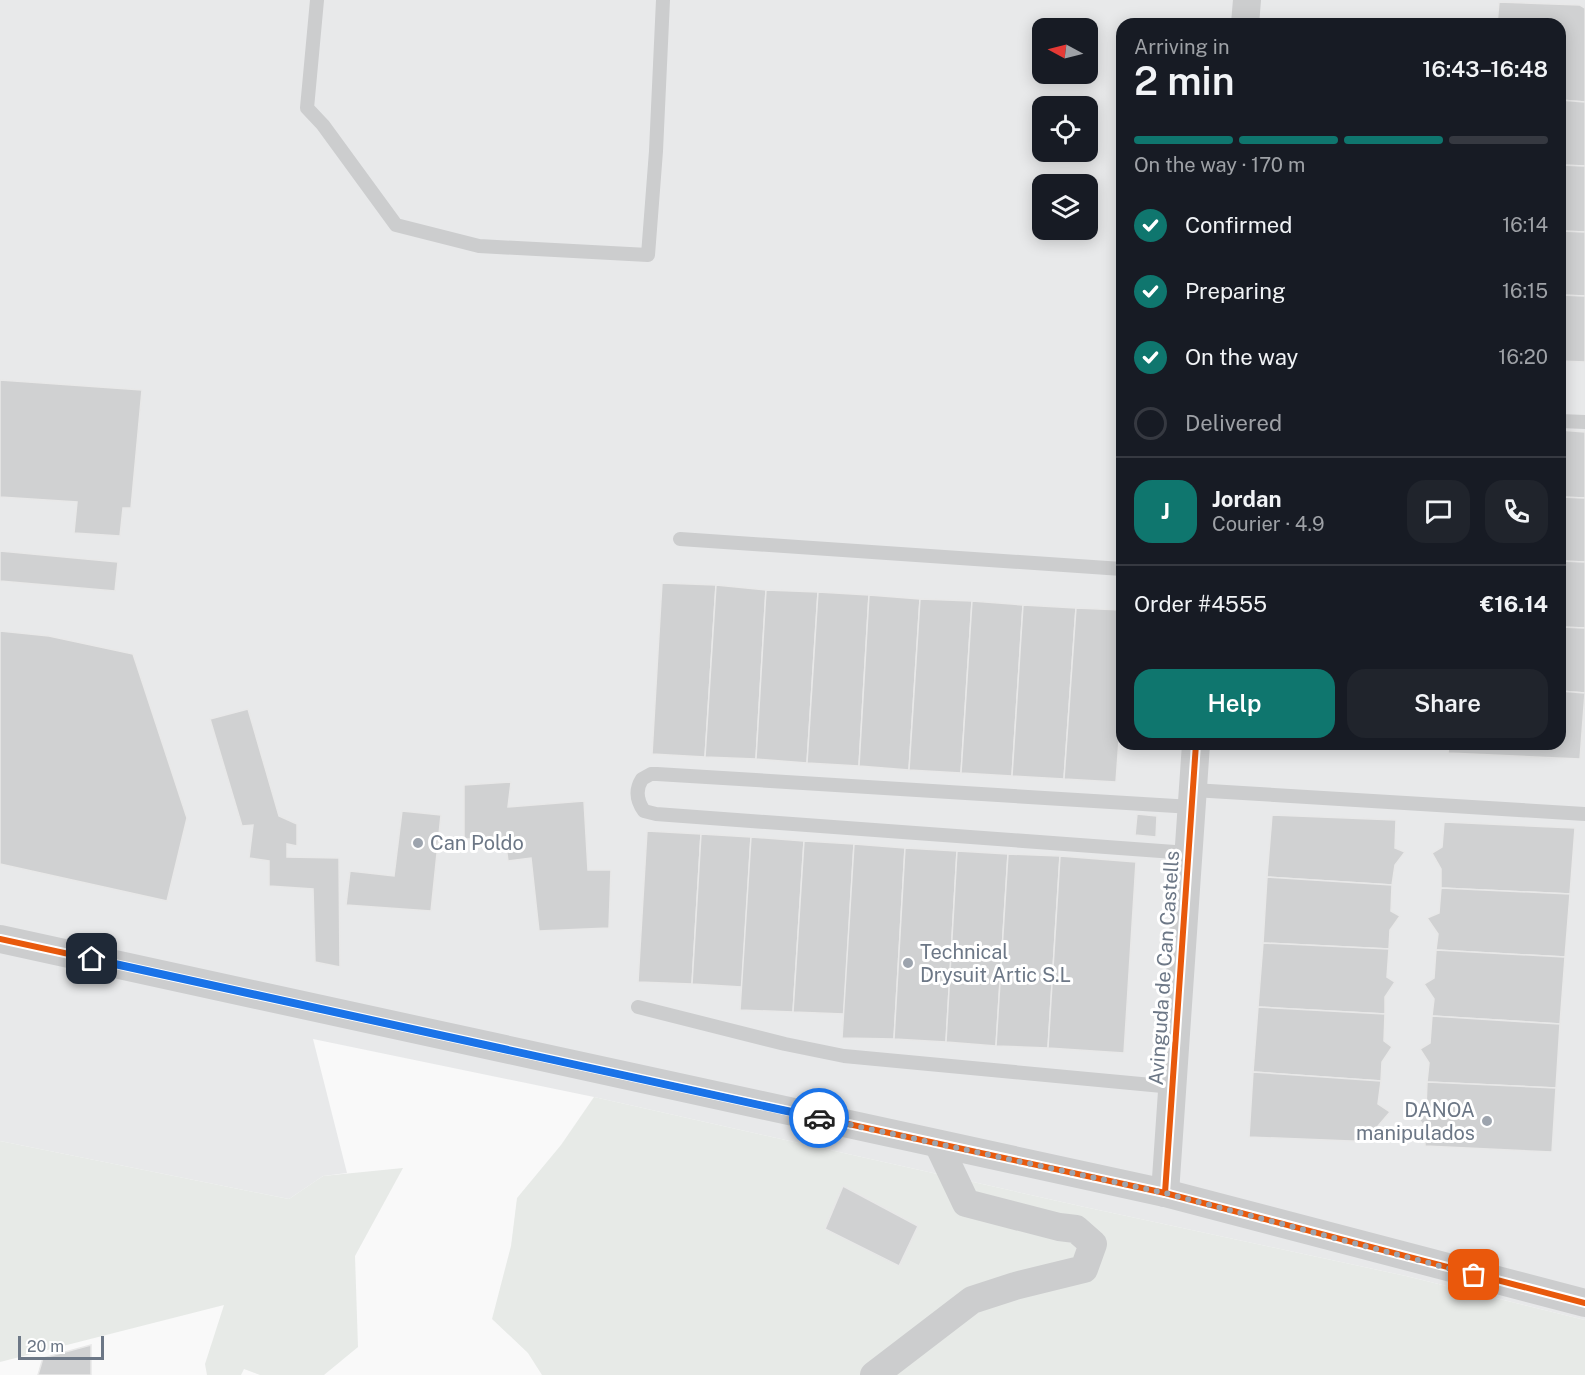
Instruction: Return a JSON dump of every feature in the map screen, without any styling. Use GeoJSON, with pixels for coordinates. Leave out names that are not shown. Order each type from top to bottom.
{"type":"FeatureCollection","features":[{"type":"Feature","properties":{"kind":"street"},"geometry":{"type":"LineString","coordinates":[[1246,18],[1247,0]]}},
{"type":"Feature","properties":{"kind":"street","name":"Avinguda de Can Castells"},"geometry":{"type":"LineString","coordinates":[[1165,1193],[1196,750]]}},
{"type":"Feature","properties":{"kind":"street"},"geometry":{"type":"LineString","coordinates":[[0,939],[1165,1193],[1585,1304]]}},
{"type":"Feature","properties":{"kind":"street"},"geometry":{"type":"LineString","coordinates":[[874,1375],[972,1300],[1015,1286],[1084,1269],[1093,1244],[1076,1229],[1059,1227],[966,1203],[938,1144]]}},
{"type":"Feature","properties":{"kind":"lane"},"geometry":{"type":"LineString","coordinates":[[317,0],[307,108],[323,125],[396,225],[479,246],[648,255],[657,151],[663,0]]}},
{"type":"Feature","properties":{"kind":"lane"},"geometry":{"type":"LineString","coordinates":[[1566,421],[1585,422]]}},
{"type":"Feature","properties":{"kind":"lane"},"geometry":{"type":"LineString","coordinates":[[680,539],[1116,569]]}},
{"type":"Feature","properties":{"kind":"lane"},"geometry":{"type":"LineString","coordinates":[[1188,853],[649,813],[644,811],[640,805],[638,792],[642,779],[651,774],[657,774],[1192,799],[1585,814]]}},
{"type":"Feature","properties":{"kind":"lane"},"geometry":{"type":"LineString","coordinates":[[638,1007],[785,1044],[844,1056],[1173,1088]]}},
{"type":"Feature","properties":{"kind":"shaded area"},"geometry":{"type":"Polygon","coordinates":[[[0,0],[1585,0],[1585,1320],[1406,1276],[1080,1206],[594,1097],[313,1039],[347,1173],[323,1176],[289,1199],[0,1141],[0,0]]]}},
{"type":"Feature","properties":{"kind":"shaded area"},"geometry":{"type":"Polygon","coordinates":[[[594,1097],[1080,1206],[1406,1276],[1585,1320],[1585,1375],[542,1375],[528,1353],[492,1319],[511,1246],[517,1198],[561,1145],[594,1097]]]}},
{"type":"Feature","properties":{"kind":"shaded area"},"geometry":{"type":"Polygon","coordinates":[[[0,1141],[289,1199],[323,1176],[403,1168],[355,1256],[358,1347],[324,1375],[260,1375],[244,1369],[241,1375],[207,1375],[205,1364],[224,1305],[0,1362],[0,1141]]]}},
{"type":"Feature","properties":{"kind":"building"},"geometry":{"type":"Polygon","coordinates":[[[1499,2],[1580,5],[1585,8],[1585,102],[1566,100],[1566,18],[1498,18],[1499,2]]]}},
{"type":"Feature","properties":{"kind":"building"},"geometry":{"type":"Polygon","coordinates":[[[1566,100],[1585,102],[1585,166],[1566,165],[1566,100]]]}},
{"type":"Feature","properties":{"kind":"building"},"geometry":{"type":"Polygon","coordinates":[[[1566,165],[1585,166],[1585,232],[1566,231],[1566,165]]]}},
{"type":"Feature","properties":{"kind":"building"},"geometry":{"type":"Polygon","coordinates":[[[1566,231],[1585,232],[1585,296],[1566,295],[1566,231]]]}},
{"type":"Feature","properties":{"kind":"building"},"geometry":{"type":"Polygon","coordinates":[[[1566,295],[1585,296],[1585,362],[1566,361],[1566,295]]]}},
{"type":"Feature","properties":{"kind":"building"},"geometry":{"type":"Polygon","coordinates":[[[0,380],[142,390],[131,508],[123,508],[120,536],[74,533],[77,502],[0,497],[0,380]]]}},
{"type":"Feature","properties":{"kind":"building"},"geometry":{"type":"Polygon","coordinates":[[[1566,430],[1585,432],[1585,498],[1566,497],[1566,430]]]}},
{"type":"Feature","properties":{"kind":"building"},"geometry":{"type":"Polygon","coordinates":[[[1566,497],[1585,498],[1585,562],[1566,561],[1566,497]]]}},
{"type":"Feature","properties":{"kind":"building"},"geometry":{"type":"Polygon","coordinates":[[[0,551],[118,562],[115,591],[0,581],[0,551]]]}},
{"type":"Feature","properties":{"kind":"building"},"geometry":{"type":"Polygon","coordinates":[[[1566,561],[1585,562],[1585,628],[1566,627],[1566,561]]]}},
{"type":"Feature","properties":{"kind":"building"},"geometry":{"type":"Polygon","coordinates":[[[662,583],[716,585],[705,757],[652,754],[662,583]]]}},
{"type":"Feature","properties":{"kind":"building"},"geometry":{"type":"Polygon","coordinates":[[[716,585],[766,590],[756,759],[705,757],[716,585]]]}},
{"type":"Feature","properties":{"kind":"building"},"geometry":{"type":"Polygon","coordinates":[[[766,590],[818,592],[807,763],[756,759],[766,590]]]}},
{"type":"Feature","properties":{"kind":"building"},"geometry":{"type":"Polygon","coordinates":[[[818,592],[869,595],[859,766],[807,763],[818,592]]]}},
{"type":"Feature","properties":{"kind":"building"},"geometry":{"type":"Polygon","coordinates":[[[869,595],[920,599],[909,770],[859,766],[869,595]]]}},
{"type":"Feature","properties":{"kind":"building"},"geometry":{"type":"Polygon","coordinates":[[[920,599],[972,601],[961,773],[909,770],[920,599]]]}},
{"type":"Feature","properties":{"kind":"building"},"geometry":{"type":"Polygon","coordinates":[[[972,601],[1023,605],[1012,776],[961,773],[972,601]]]}},
{"type":"Feature","properties":{"kind":"building"},"geometry":{"type":"Polygon","coordinates":[[[1023,605],[1076,608],[1064,779],[1012,776],[1023,605]]]}},
{"type":"Feature","properties":{"kind":"building"},"geometry":{"type":"Polygon","coordinates":[[[1076,608],[1116,610],[1116,750],[1118,750],[1116,782],[1064,779],[1076,608]]]}},
{"type":"Feature","properties":{"kind":"building"},"geometry":{"type":"Polygon","coordinates":[[[1566,627],[1585,628],[1585,693],[1566,691],[1566,627]]]}},
{"type":"Feature","properties":{"kind":"building"},"geometry":{"type":"Polygon","coordinates":[[[0,631],[49,636],[133,654],[187,818],[167,901],[0,864],[0,631]]]}},
{"type":"Feature","properties":{"kind":"building"},"geometry":{"type":"Polygon","coordinates":[[[1566,691],[1585,693],[1580,759],[1448,753],[1448,750],[1566,750],[1566,691]]]}},
{"type":"Feature","properties":{"kind":"building"},"geometry":{"type":"Polygon","coordinates":[[[248,709],[279,816],[297,824],[297,846],[287,844],[287,857],[339,858],[340,967],[315,962],[313,889],[269,886],[269,861],[249,858],[253,825],[242,826],[210,719],[248,709]]]}},
{"type":"Feature","properties":{"kind":"building"},"geometry":{"type":"Polygon","coordinates":[[[511,782],[508,807],[584,801],[588,870],[611,870],[609,928],[539,931],[531,858],[508,861],[505,839],[464,839],[464,785],[511,782]]]}},
{"type":"Feature","properties":{"kind":"building","name":"Can Poldo"},"geometry":{"type":"Polygon","coordinates":[[[402,811],[441,815],[431,911],[346,905],[350,871],[394,876],[402,811]]]}},
{"type":"Feature","properties":{"kind":"building"},"geometry":{"type":"Polygon","coordinates":[[[1137,814],[1157,816],[1156,837],[1135,835],[1137,814]]]}},
{"type":"Feature","properties":{"kind":"building"},"geometry":{"type":"Polygon","coordinates":[[[1272,815],[1396,820],[1395,848],[1405,852],[1395,865],[1392,885],[1267,877],[1272,815]]]}},
{"type":"Feature","properties":{"kind":"building"},"geometry":{"type":"Polygon","coordinates":[[[1444,822],[1575,828],[1570,894],[1441,888],[1441,869],[1432,853],[1442,847],[1444,822]]]}},
{"type":"Feature","properties":{"kind":"building"},"geometry":{"type":"Polygon","coordinates":[[[647,831],[701,834],[692,984],[638,982],[647,831]]]}},
{"type":"Feature","properties":{"kind":"building"},"geometry":{"type":"Polygon","coordinates":[[[701,834],[751,837],[742,987],[692,984],[701,834]]]}},
{"type":"Feature","properties":{"kind":"building"},"geometry":{"type":"Polygon","coordinates":[[[751,837],[804,841],[793,1012],[740,1010],[751,837]]]}},
{"type":"Feature","properties":{"kind":"building"},"geometry":{"type":"Polygon","coordinates":[[[804,841],[854,844],[844,1014],[793,1012],[804,841]]]}},
{"type":"Feature","properties":{"kind":"building"},"geometry":{"type":"Polygon","coordinates":[[[854,844],[905,848],[894,1039],[842,1038],[854,844]]]}},
{"type":"Feature","properties":{"kind":"building"},"geometry":{"type":"Polygon","coordinates":[[[905,848],[957,851],[946,1042],[894,1039],[905,848]]]}},
{"type":"Feature","properties":{"kind":"building"},"geometry":{"type":"Polygon","coordinates":[[[957,851],[1008,854],[996,1046],[946,1042],[957,851]]]}},
{"type":"Feature","properties":{"kind":"building"},"geometry":{"type":"Polygon","coordinates":[[[1008,854],[1060,856],[1048,1048],[996,1046],[1008,854]]]}},
{"type":"Feature","properties":{"kind":"building"},"geometry":{"type":"Polygon","coordinates":[[[1060,856],[1136,862],[1124,1053],[1048,1048],[1060,856]]]}},
{"type":"Feature","properties":{"kind":"building"},"geometry":{"type":"Polygon","coordinates":[[[1267,877],[1392,885],[1391,911],[1400,916],[1390,930],[1389,949],[1263,943],[1267,877]]]}},
{"type":"Feature","properties":{"kind":"building"},"geometry":{"type":"Polygon","coordinates":[[[1441,888],[1570,894],[1565,957],[1436,950],[1438,934],[1427,918],[1439,913],[1441,888]]]}},
{"type":"Feature","properties":{"kind":"building"},"geometry":{"type":"Polygon","coordinates":[[[1263,943],[1389,949],[1387,977],[1395,982],[1385,997],[1385,1014],[1258,1007],[1263,943]]]}},
{"type":"Feature","properties":{"kind":"building"},"geometry":{"type":"Polygon","coordinates":[[[1436,950],[1565,957],[1560,1024],[1432,1016],[1434,999],[1424,984],[1434,978],[1436,950]]]}},
{"type":"Feature","properties":{"kind":"building"},"geometry":{"type":"Polygon","coordinates":[[[1258,1007],[1385,1014],[1384,1041],[1392,1047],[1382,1062],[1381,1081],[1253,1072],[1258,1007]]]}},
{"type":"Feature","properties":{"kind":"building"},"geometry":{"type":"Polygon","coordinates":[[[1432,1016],[1560,1024],[1556,1088],[1427,1082],[1429,1063],[1420,1049],[1430,1043],[1432,1016]]]}},
{"type":"Feature","properties":{"kind":"building"},"geometry":{"type":"Polygon","coordinates":[[[1253,1072],[1381,1081],[1378,1104],[1390,1112],[1378,1126],[1376,1142],[1249,1137],[1253,1072]]]}},
{"type":"Feature","properties":{"kind":"building","name":"DANOA manipulados"},"geometry":{"type":"Polygon","coordinates":[[[1427,1082],[1556,1088],[1552,1152],[1425,1146],[1425,1128],[1415,1113],[1426,1108],[1427,1082]]]}},
{"type":"Feature","properties":{"kind":"building"},"geometry":{"type":"Polygon","coordinates":[[[843,1186],[918,1226],[899,1266],[825,1229],[843,1186]]]}},
{"type":"Feature","properties":{"kind":"building"},"geometry":{"type":"Polygon","coordinates":[[[91,1345],[91,1375],[38,1375],[43,1358],[91,1345]]]}},
{"type":"Feature","properties":{"kind":"cycle path"},"geometry":{"type":"LineString","coordinates":[[1165,1193],[1196,750]]}},
{"type":"Feature","properties":{"kind":"cycle path"},"geometry":{"type":"LineString","coordinates":[[0,939],[1165,1193],[1585,1303]]}},
{"type":"Feature","properties":{"kind":"way so far"},"geometry":{"type":"LineString","coordinates":[[819,1118],[1165,1193],[1474,1275]]}},
{"type":"Feature","properties":{"kind":"place","name":"Can Poldo"},"geometry":{"type":"Point","coordinates":[418,843]}},
{"type":"Feature","properties":{"kind":"place","name":"Technical Drysuit Artic S.L"},"geometry":{"type":"Point","coordinates":[908,963]}},
{"type":"Feature","properties":{"kind":"place","name":"DANOA manipulados"},"geometry":{"type":"Point","coordinates":[1487,1121]}},
{"type":"Feature","properties":{"kind":"route"},"geometry":{"type":"LineString","coordinates":[[92,959],[819,1118]]}}]}
